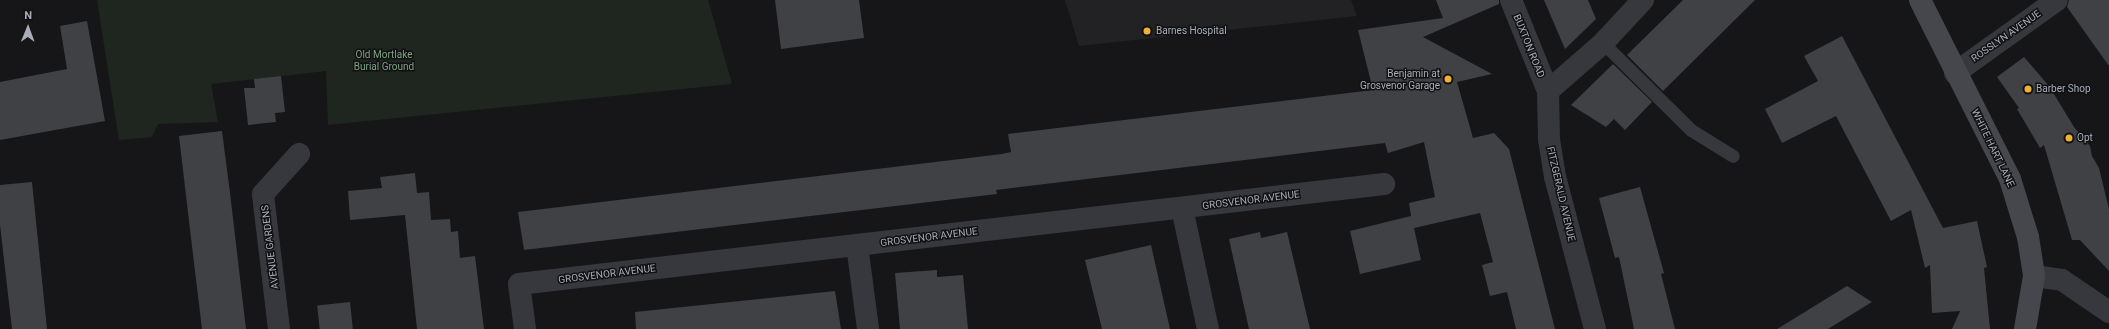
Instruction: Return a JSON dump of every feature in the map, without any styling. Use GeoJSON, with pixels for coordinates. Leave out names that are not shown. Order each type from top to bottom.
{"type":"FeatureCollection","features":[{"type":"Feature","properties":{"kind":"street","name":"BUXTON ROAD"},"geometry":{"type":"LineString","coordinates":[[1511,0],[1548,91]]}},
{"type":"Feature","properties":{"kind":"street"},"geometry":{"type":"LineString","coordinates":[[1548,91],[1603,43],[1643,0]]}},
{"type":"Feature","properties":{"kind":"street","name":"WHITE HART LANE"},"geometry":{"type":"LineString","coordinates":[[1920,0],[1955,73],[2010,179],[2028,237],[2034,276],[2025,329]]}},
{"type":"Feature","properties":{"kind":"street","name":"ROSSLYN AVENUE"},"geometry":{"type":"LineString","coordinates":[[1955,73],[2057,0]]}},
{"type":"Feature","properties":{"kind":"street","name":"FITZGERALD AVENUE"},"geometry":{"type":"LineString","coordinates":[[1548,91],[1549,139],[1555,177],[1594,329]]}},
{"type":"Feature","properties":{"kind":"street","name":"AVENUE GARDENS"},"geometry":{"type":"LineString","coordinates":[[279,329],[263,194],[299,154]]}},
{"type":"Feature","properties":{"kind":"street","name":"GROSVENOR AVENUE"},"geometry":{"type":"LineString","coordinates":[[525,329],[519,284],[1384,184]]}},
{"type":"Feature","properties":{"kind":"street"},"geometry":{"type":"LineString","coordinates":[[1182,208],[1208,329]]}},
{"type":"Feature","properties":{"kind":"street"},"geometry":{"type":"LineString","coordinates":[[857,245],[868,329]]}},
{"type":"Feature","properties":{"kind":"street"},"geometry":{"type":"LineString","coordinates":[[2034,276],[2062,280],[2109,312]]}},
{"type":"Feature","properties":{"kind":"lane"},"geometry":{"type":"LineString","coordinates":[[1603,43],[1691,130],[1733,156]]}},
{"type":"Feature","properties":{"kind":"shaded area","name":"Barnes Hospital"},"geometry":{"type":"Polygon","coordinates":[[[1065,0],[1351,0],[1357,16],[1079,46],[1065,0]]]}},
{"type":"Feature","properties":{"kind":"green space","name":"Old Mortlake Burial Ground"},"geometry":{"type":"Polygon","coordinates":[[[97,0],[708,0],[732,84],[328,125],[326,71],[211,84],[218,122],[158,124],[152,137],[119,140],[97,0]]]}},
{"type":"Feature","properties":{"kind":"building"},"geometry":{"type":"Polygon","coordinates":[[[775,0],[859,0],[864,38],[781,49],[775,0]]]}},
{"type":"Feature","properties":{"kind":"building"},"geometry":{"type":"Polygon","coordinates":[[[1436,0],[1499,0],[1499,4],[1423,37],[1492,74],[1457,82],[1473,138],[1494,133],[1509,149],[1555,329],[1516,329],[1507,292],[1490,296],[1482,265],[1493,262],[1480,213],[1414,228],[1421,260],[1360,274],[1350,231],[1411,216],[1409,203],[1435,197],[1424,142],[1388,153],[1385,143],[996,190],[997,194],[524,250],[518,212],[1002,154],[1011,152],[1008,134],[1373,90],[1358,30],[1443,18],[1436,0]]]}},
{"type":"Feature","properties":{"kind":"building"},"geometry":{"type":"Polygon","coordinates":[[[1544,0],[1588,0],[1596,19],[1565,49],[1544,0]]]}},
{"type":"Feature","properties":{"kind":"building"},"geometry":{"type":"Polygon","coordinates":[[[1683,0],[1755,0],[1663,91],[1627,55],[1683,0]]]}},
{"type":"Feature","properties":{"kind":"building"},"geometry":{"type":"Polygon","coordinates":[[[2069,0],[2109,0],[2109,66],[2067,7],[2069,0]]]}},
{"type":"Feature","properties":{"kind":"building"},"geometry":{"type":"Polygon","coordinates":[[[87,21],[105,121],[0,140],[0,82],[67,69],[60,26],[87,21]]]}},
{"type":"Feature","properties":{"kind":"building"},"geometry":{"type":"Polygon","coordinates":[[[1842,36],[1943,228],[1977,221],[1987,267],[1984,268],[1990,329],[1952,329],[1960,311],[1932,313],[1930,265],[1925,268],[1911,210],[1891,221],[1836,116],[1782,143],[1765,109],[1818,81],[1804,56],[1842,36]]]}},
{"type":"Feature","properties":{"kind":"building"},"geometry":{"type":"Polygon","coordinates":[[[2024,57],[2049,86],[2074,127],[2090,146],[2092,156],[2099,168],[2109,209],[2109,271],[2080,240],[2072,240],[2044,145],[2040,148],[2017,109],[2019,108],[1997,77],[2024,57]]]}},
{"type":"Feature","properties":{"kind":"building"},"geometry":{"type":"Polygon","coordinates":[[[1613,64],[1652,102],[1625,130],[1614,119],[1606,127],[1571,105],[1613,64]]]}},
{"type":"Feature","properties":{"kind":"building"},"geometry":{"type":"Polygon","coordinates":[[[281,76],[285,112],[275,113],[276,122],[248,125],[244,88],[255,88],[254,79],[281,76]]]}},
{"type":"Feature","properties":{"kind":"building"},"geometry":{"type":"Polygon","coordinates":[[[222,131],[246,329],[202,329],[179,136],[222,131]]]}},
{"type":"Feature","properties":{"kind":"building"},"geometry":{"type":"Polygon","coordinates":[[[415,173],[417,193],[429,192],[431,220],[450,219],[451,232],[458,231],[460,258],[475,256],[484,329],[417,329],[405,215],[350,220],[348,191],[382,188],[380,177],[415,173]]]}},
{"type":"Feature","properties":{"kind":"building"},"geometry":{"type":"Polygon","coordinates":[[[32,182],[47,329],[12,329],[0,225],[0,185],[32,182]]]}},
{"type":"Feature","properties":{"kind":"building"},"geometry":{"type":"Polygon","coordinates":[[[1640,187],[1664,273],[1661,274],[1675,329],[1634,329],[1619,257],[1615,258],[1599,198],[1640,187]]]}},
{"type":"Feature","properties":{"kind":"building"},"geometry":{"type":"Polygon","coordinates":[[[1260,232],[1261,238],[1287,232],[1310,329],[1249,329],[1229,239],[1260,232]]]}},
{"type":"Feature","properties":{"kind":"building"},"geometry":{"type":"Polygon","coordinates":[[[1151,245],[1170,329],[1102,329],[1085,260],[1151,245]]]}},
{"type":"Feature","properties":{"kind":"building"},"geometry":{"type":"Polygon","coordinates":[[[937,270],[937,277],[963,275],[968,329],[900,329],[895,273],[937,270]]]}},
{"type":"Feature","properties":{"kind":"building"},"geometry":{"type":"Polygon","coordinates":[[[1847,286],[1872,302],[1828,329],[1777,329],[1847,286]]]}},
{"type":"Feature","properties":{"kind":"building"},"geometry":{"type":"Polygon","coordinates":[[[835,291],[841,329],[636,329],[635,312],[835,291]]]}},
{"type":"Feature","properties":{"kind":"building"},"geometry":{"type":"Polygon","coordinates":[[[350,302],[353,329],[320,329],[317,305],[350,302]]]}},
{"type":"Feature","properties":{"kind":"place","name":"Barnes Hospital"},"geometry":{"type":"Point","coordinates":[1147,31]}},
{"type":"Feature","properties":{"kind":"place","name":"Benjamin at Grosvenor Garage"},"geometry":{"type":"Point","coordinates":[1448,79]}},
{"type":"Feature","properties":{"kind":"place","name":"Barber Shop"},"geometry":{"type":"Point","coordinates":[2028,89]}},
{"type":"Feature","properties":{"kind":"place","name":"Opt"},"geometry":{"type":"Point","coordinates":[2069,138]}}]}
